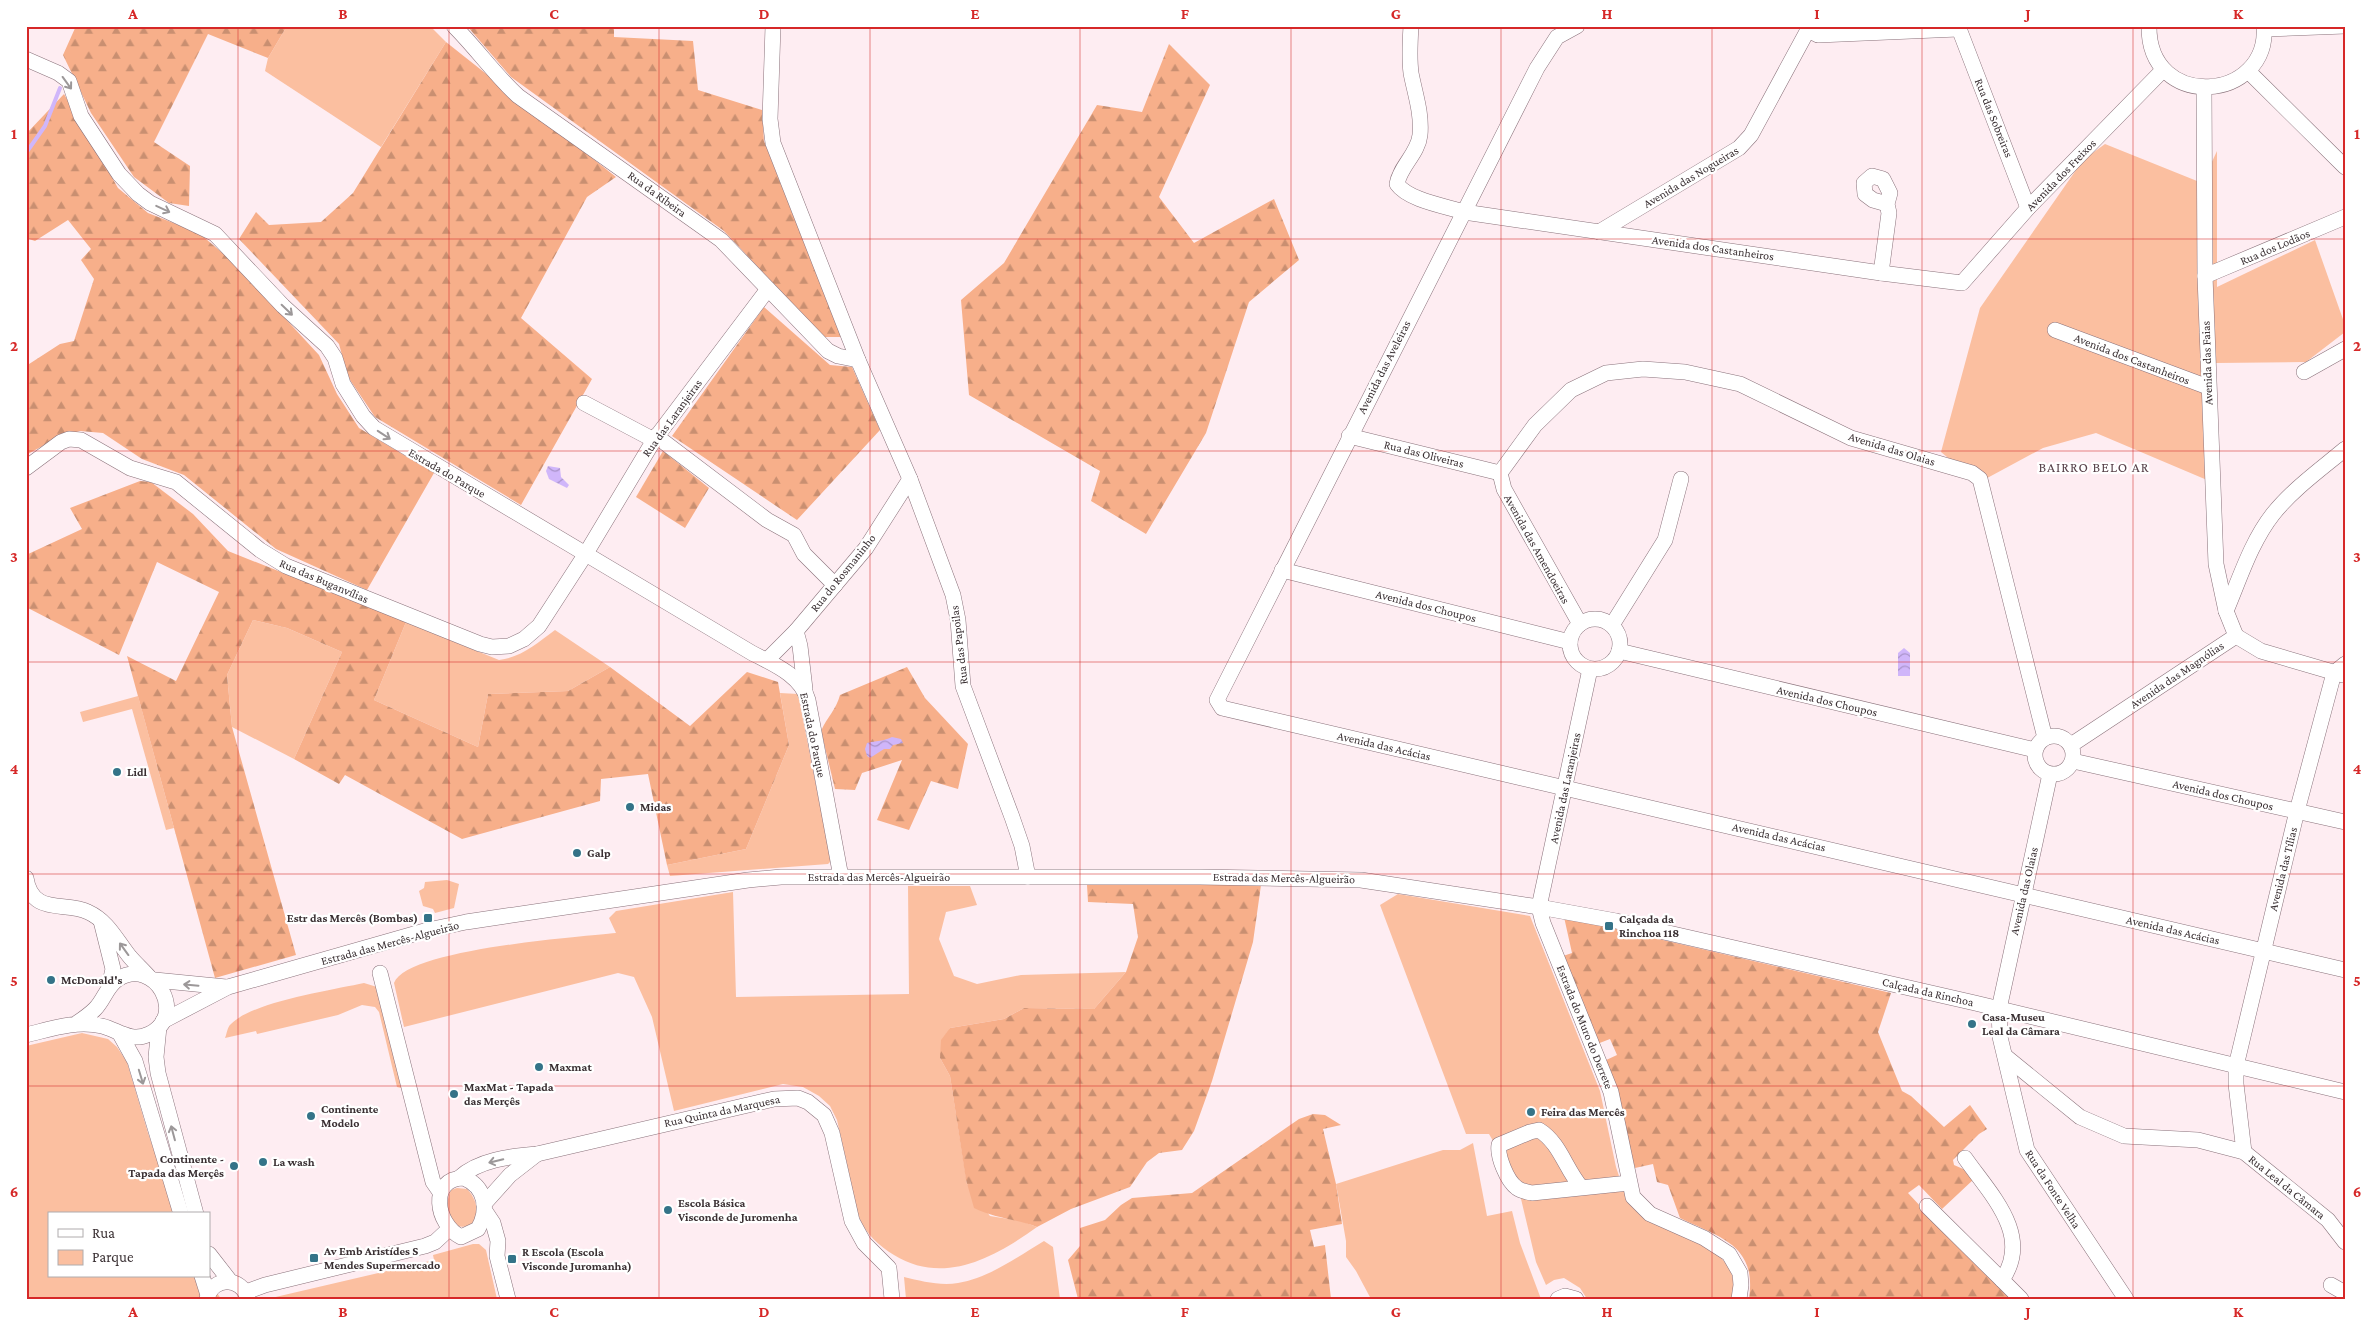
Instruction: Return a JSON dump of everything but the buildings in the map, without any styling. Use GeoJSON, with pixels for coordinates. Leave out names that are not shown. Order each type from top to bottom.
{"type":"FeatureCollection","features":[{"type":"Feature","properties":{"kind":"street","name":"Rua da Ribeira"},"geometry":{"type":"LineString","coordinates":[[454,26],[474,46],[498,78],[518,96],[720,240],[828,351],[838,356],[858,360]]}},
{"type":"Feature","properties":{"kind":"street","name":"Rua das Papoilas"},"geometry":{"type":"LineString","coordinates":[[773,26],[770,119],[773,142],[858,360],[910,479],[953,595],[958,620],[964,686],[1014,824],[1028,877]]}},
{"type":"Feature","properties":{"kind":"street","name":"Avenida dos Castanheiros"},"geometry":{"type":"LineString","coordinates":[[1411,26],[1409,55],[1420,107],[1420,133],[1416,149],[1398,177],[1397,184],[1402,191],[1412,196],[1464,212],[1881,273],[1962,283]]}},
{"type":"Feature","properties":{"kind":"street","name":"Avenida das Aveleiras"},"geometry":{"type":"LineString","coordinates":[[1217,700],[1537,68],[1558,37],[1577,26]]}},
{"type":"Feature","properties":{"kind":"street"},"geometry":{"type":"LineString","coordinates":[[2149,26],[2148,38],[2153,54],[2163,70],[2188,85],[2204,88],[2219,87],[2234,81],[2248,71],[2263,45],[2265,28],[2345,26]]}},
{"type":"Feature","properties":{"kind":"street"},"geometry":{"type":"LineString","coordinates":[[1809,28],[1818,36],[1958,28]]}},
{"type":"Feature","properties":{"kind":"street","name":"Avenida das Nogueiras"},"geometry":{"type":"LineString","coordinates":[[1599,232],[1740,148],[1751,135],[1809,28]]}},
{"type":"Feature","properties":{"kind":"street","name":"Rua das Sobreiras"},"geometry":{"type":"LineString","coordinates":[[1958,28],[2028,208]]}},
{"type":"Feature","properties":{"kind":"street","name":"Estrada do Parque"},"geometry":{"type":"LineString","coordinates":[[26,59],[58,73],[69,81],[81,116],[119,174],[130,187],[150,203],[215,234],[283,306],[327,346],[334,358],[343,384],[363,416],[374,428],[586,555],[767,660],[798,681],[805,689],[841,877]]}},
{"type":"Feature","properties":{"kind":"street","name":"Avenida dos Freixos"},"geometry":{"type":"LineString","coordinates":[[1962,283],[2028,208],[2163,70]]}},
{"type":"Feature","properties":{"kind":"street"},"geometry":{"type":"LineString","coordinates":[[2248,71],[2345,167]]}},
{"type":"Feature","properties":{"kind":"street","name":"Avenida das Faias"},"geometry":{"type":"LineString","coordinates":[[2204,88],[2204,276],[2216,564],[2226,611],[2236,636]]}},
{"type":"Feature","properties":{"kind":"street"},"geometry":{"type":"LineString","coordinates":[[1881,273],[1889,213],[1887,204]]}},
{"type":"Feature","properties":{"kind":"street","name":"Rua dos Lodãos"},"geometry":{"type":"LineString","coordinates":[[2204,276],[2345,217]]}},
{"type":"Feature","properties":{"kind":"street","name":"Rua das Laranjeiras"},"geometry":{"type":"LineString","coordinates":[[586,555],[655,438],[768,289]]}},
{"type":"Feature","properties":{"kind":"street","name":"Avenida dos Castanheiros"},"geometry":{"type":"LineString","coordinates":[[2055,330],[2208,387]]}},
{"type":"Feature","properties":{"kind":"street"},"geometry":{"type":"LineString","coordinates":[[2304,372],[2345,348]]}},
{"type":"Feature","properties":{"kind":"street","name":"Avenida das Olaias"},"geometry":{"type":"LineString","coordinates":[[1500,472],[1535,425],[1571,390],[1606,373],[1643,369],[1685,372],[1740,384],[1851,438],[1972,474],[1980,479],[2040,744]]}},
{"type":"Feature","properties":{"kind":"street"},"geometry":{"type":"LineString","coordinates":[[584,403],[655,438],[767,520],[794,535],[804,554],[835,585]]}},
{"type":"Feature","properties":{"kind":"street","name":"Rua das Oliveiras"},"geometry":{"type":"LineString","coordinates":[[1349,436],[1500,472]]}},
{"type":"Feature","properties":{"kind":"street","name":"Rua das Buganvílias"},"geometry":{"type":"LineString","coordinates":[[26,468],[61,442],[76,438],[88,442],[130,468],[176,482],[276,561],[492,647],[509,646],[532,634],[586,555]]}},
{"type":"Feature","properties":{"kind":"street"},"geometry":{"type":"LineString","coordinates":[[2226,611],[2256,540],[2274,513],[2304,483],[2345,449]]}},
{"type":"Feature","properties":{"kind":"street","name":"Avenida das Amendoeiras"},"geometry":{"type":"LineString","coordinates":[[1500,472],[1504,489],[1580,624]]}},
{"type":"Feature","properties":{"kind":"street","name":"Rua do Rosmaninho"},"geometry":{"type":"LineString","coordinates":[[767,660],[796,631],[866,548],[910,479]]}},
{"type":"Feature","properties":{"kind":"street"},"geometry":{"type":"LineString","coordinates":[[1612,625],[1665,540],[1681,479]]}},
{"type":"Feature","properties":{"kind":"street","name":"Avenida dos Choupos"},"geometry":{"type":"LineString","coordinates":[[1282,570],[1570,642]]}},
{"type":"Feature","properties":{"kind":"street"},"geometry":{"type":"LineString","coordinates":[[1596,619],[1612,625],[1620,637],[1620,651],[1611,664],[1605,668],[1590,669],[1583,667],[1573,656],[1570,642],[1575,629],[1580,624],[1596,619]]}},
{"type":"Feature","properties":{"kind":"street"},"geometry":{"type":"LineString","coordinates":[[796,631],[800,646],[805,689]]}},
{"type":"Feature","properties":{"kind":"street","name":"Avenida das Magnólias"},"geometry":{"type":"LineString","coordinates":[[2071,745],[2236,636],[2261,651],[2341,671]]}},
{"type":"Feature","properties":{"kind":"street","name":"Avenida dos Choupos"},"geometry":{"type":"LineString","coordinates":[[1620,651],[2040,744]]}},
{"type":"Feature","properties":{"kind":"street","name":"Avenida das Laranjeiras"},"geometry":{"type":"LineString","coordinates":[[1539,907],[1590,669]]}},
{"type":"Feature","properties":{"kind":"street","name":"Avenida das Tílias"},"geometry":{"type":"LineString","coordinates":[[2244,1152],[2236,1084],[2236,1066],[2297,811],[2341,671]]}},
{"type":"Feature","properties":{"kind":"street","name":"Avenida das Acácias"},"geometry":{"type":"LineString","coordinates":[[1217,700],[1222,708],[2345,970]]}},
{"type":"Feature","properties":{"kind":"street"},"geometry":{"type":"LineString","coordinates":[[2051,736],[2062,737],[2071,745],[2073,761],[2062,773],[2050,774],[2040,768],[2035,756],[2040,744],[2051,736]]}},
{"type":"Feature","properties":{"kind":"street","name":"Avenida dos Choupos"},"geometry":{"type":"LineString","coordinates":[[2073,761],[2345,822]]}},
{"type":"Feature","properties":{"kind":"street","name":"Avenida das Olaias"},"geometry":{"type":"LineString","coordinates":[[1999,1009],[2050,774]]}},
{"type":"Feature","properties":{"kind":"street","name":"Estrada das Mercês-Algueirão"},"geometry":{"type":"LineString","coordinates":[[26,1035],[77,1023],[94,1024],[130,1037],[140,1037],[150,1034],[161,1024],[228,987],[428,930],[466,922],[748,880],[781,877],[1200,877],[1361,880],[1539,907]]}},
{"type":"Feature","properties":{"kind":"street"},"geometry":{"type":"LineString","coordinates":[[26,878],[32,893],[45,904],[85,910],[100,920],[162,988],[167,999],[167,1010],[161,1024],[156,1057],[158,1073],[195,1212]]}},
{"type":"Feature","properties":{"kind":"street","name":"Calçada da Rinchoa"},"geometry":{"type":"LineString","coordinates":[[1539,907],[1624,923],[1999,1009],[2345,1092]]}},
{"type":"Feature","properties":{"kind":"street","name":"Estrada do Muro do Derrete"},"geometry":{"type":"LineString","coordinates":[[1539,907],[1543,923],[1611,1092],[1633,1196],[1650,1214],[1704,1238],[1729,1254],[1740,1273],[1742,1285],[1738,1299]]}},
{"type":"Feature","properties":{"kind":"street"},"geometry":{"type":"LineString","coordinates":[[100,920],[113,969],[107,992],[105,1015],[118,1032],[137,1067],[180,1212]]}},
{"type":"Feature","properties":{"kind":"street"},"geometry":{"type":"LineString","coordinates":[[380,973],[428,1158],[432,1182],[440,1192]]}},
{"type":"Feature","properties":{"kind":"street","name":"Estrada das Mercês-Algueirão"},"geometry":{"type":"LineString","coordinates":[[77,1023],[96,1009],[117,980],[127,975],[138,974],[152,978],[228,987]]}},
{"type":"Feature","properties":{"kind":"street","name":"Rua da Fonte Velha"},"geometry":{"type":"LineString","coordinates":[[1999,1009],[2000,1037],[2027,1150],[2126,1299]]}},
{"type":"Feature","properties":{"kind":"street","name":"Rua Leal da Câmara"},"geometry":{"type":"LineString","coordinates":[[2004,1056],[2080,1117],[2124,1136],[2198,1140],[2244,1152],[2328,1220],[2345,1242]]}},
{"type":"Feature","properties":{"kind":"street","name":"Rua Quinta da Marquesa"},"geometry":{"type":"LineString","coordinates":[[456,1178],[474,1166],[518,1155],[537,1154],[774,1098],[793,1098],[808,1102],[824,1115],[830,1126],[852,1221],[864,1242],[889,1268],[892,1299]]}},
{"type":"Feature","properties":{"kind":"street"},"geometry":{"type":"LineString","coordinates":[[1581,1186],[1564,1164],[1556,1144],[1549,1136],[1539,1130],[1499,1146],[1498,1154],[1516,1187],[1532,1192],[1629,1183]]}},
{"type":"Feature","properties":{"kind":"street","name":"Rua Quinta da Marquesa"},"geometry":{"type":"LineString","coordinates":[[484,1207],[510,1175],[537,1154]]}},
{"type":"Feature","properties":{"kind":"street"},"geometry":{"type":"LineString","coordinates":[[428,1158],[436,1168],[456,1178],[474,1182],[480,1189],[484,1207],[493,1223],[498,1240],[497,1256],[508,1299]]}},
{"type":"Feature","properties":{"kind":"street"},"geometry":{"type":"LineString","coordinates":[[1965,1158],[2010,1224],[2014,1242],[2009,1270],[2002,1280]]}},
{"type":"Feature","properties":{"kind":"street"},"geometry":{"type":"LineString","coordinates":[[456,1178],[445,1184],[440,1192],[441,1213],[449,1229],[461,1237],[478,1230],[484,1207]]}},
{"type":"Feature","properties":{"kind":"street"},"geometry":{"type":"LineString","coordinates":[[1927,1206],[2021,1299]]}},
{"type":"Feature","properties":{"kind":"street"},"geometry":{"type":"LineString","coordinates":[[207,1297],[212,1287],[221,1282],[230,1281],[240,1285],[247,1296],[265,1285],[425,1246],[435,1242],[449,1229]]}},
{"type":"Feature","properties":{"kind":"street"},"geometry":{"type":"LineString","coordinates":[[469,1235],[484,1241],[497,1256]]}},
{"type":"Feature","properties":{"kind":"street"},"geometry":{"type":"LineString","coordinates":[[210,1255],[230,1281]]}},
{"type":"Feature","properties":{"kind":"street"},"geometry":{"type":"LineString","coordinates":[[202,1278],[207,1297]]}},
{"type":"Feature","properties":{"kind":"street"},"geometry":{"type":"LineString","coordinates":[[2331,1285],[2345,1293]]}},
{"type":"Feature","properties":{"kind":"street"},"geometry":{"type":"LineString","coordinates":[[1558,1299],[1565,1296],[1576,1299]]}},
{"type":"Feature","properties":{"kind":"green space"},"geometry":{"type":"Polygon","coordinates":[[[76,26],[287,26],[268,58],[208,34],[154,142],[190,166],[189,206],[169,203],[134,177],[91,113],[63,55],[76,26]]]}},
{"type":"Feature","properties":{"kind":"green space"},"geometry":{"type":"Polygon","coordinates":[[[287,26],[430,26],[446,42],[381,147],[265,71],[268,58],[287,26]]]}},
{"type":"Feature","properties":{"kind":"green space"},"geometry":{"type":"Polygon","coordinates":[[[467,26],[614,26],[614,37],[693,41],[698,90],[762,110],[764,141],[841,337],[824,337],[724,231],[511,77],[467,26]]]}},
{"type":"Feature","properties":{"kind":"green space"},"geometry":{"type":"Polygon","coordinates":[[[446,42],[616,177],[587,197],[521,318],[592,379],[521,505],[375,417],[348,377],[339,344],[239,239],[256,212],[269,225],[321,222],[353,193],[446,42]]]}},
{"type":"Feature","properties":{"kind":"green space"},"geometry":{"type":"Polygon","coordinates":[[[1169,44],[1210,85],[1159,197],[1194,243],[1274,199],[1299,260],[1249,302],[1206,433],[1146,534],[1091,501],[1100,471],[969,395],[961,300],[1004,263],[1097,105],[1142,112],[1169,44]]]}},
{"type":"Feature","properties":{"kind":"green space"},"geometry":{"type":"Polygon","coordinates":[[[64,94],[118,188],[148,213],[199,233],[233,262],[319,355],[337,394],[359,428],[434,473],[367,590],[276,549],[184,475],[142,459],[103,433],[80,431],[59,437],[26,455],[26,366],[60,344],[74,341],[94,279],[81,260],[91,249],[68,220],[35,241],[26,238],[26,134],[64,94]]]}},
{"type":"Feature","properties":{"kind":"green space"},"geometry":{"type":"Polygon","coordinates":[[[2105,144],[2202,183],[2217,151],[2217,287],[2315,240],[2345,325],[2345,332],[2306,362],[2216,363],[2207,480],[2096,433],[2043,448],[1978,483],[1941,452],[1980,308],[2083,160],[2105,144]]]}},
{"type":"Feature","properties":{"kind":"green space"},"geometry":{"type":"Polygon","coordinates":[[[764,307],[830,365],[852,367],[880,430],[797,520],[672,436],[764,307]]]}},
{"type":"Feature","properties":{"kind":"green space"},"geometry":{"type":"Polygon","coordinates":[[[663,451],[709,488],[685,528],[636,497],[663,451]]]}},
{"type":"Feature","properties":{"kind":"green space"},"geometry":{"type":"Polygon","coordinates":[[[140,481],[151,482],[193,514],[228,551],[406,622],[374,700],[478,747],[488,694],[568,691],[610,667],[690,726],[747,672],[778,682],[789,745],[746,849],[667,865],[648,774],[601,779],[600,801],[462,839],[345,775],[339,784],[294,759],[342,652],[287,628],[253,620],[227,675],[232,727],[296,955],[215,978],[127,656],[176,681],[219,592],[157,562],[119,655],[26,607],[26,555],[82,529],[70,508],[140,481]]]}},
{"type":"Feature","properties":{"kind":"green space"},"geometry":{"type":"Polygon","coordinates":[[[253,620],[287,628],[342,652],[294,759],[232,727],[227,675],[253,620]]]}},
{"type":"Feature","properties":{"kind":"green space"},"geometry":{"type":"Polygon","coordinates":[[[406,622],[499,660],[522,653],[555,630],[610,667],[568,691],[488,694],[478,747],[374,700],[406,622]]]}},
{"type":"Feature","properties":{"kind":"green space"},"geometry":{"type":"Polygon","coordinates":[[[907,667],[925,698],[968,744],[958,789],[931,781],[909,830],[877,820],[902,760],[862,773],[855,790],[835,789],[821,731],[840,695],[907,667]]]}},
{"type":"Feature","properties":{"kind":"green space"},"geometry":{"type":"Polygon","coordinates":[[[780,693],[798,694],[831,861],[828,864],[670,876],[667,865],[746,849],[789,745],[780,693]]]}},
{"type":"Feature","properties":{"kind":"green space"},"geometry":{"type":"Polygon","coordinates":[[[138,696],[174,828],[166,830],[132,709],[83,722],[80,712],[138,696]]]}},
{"type":"Feature","properties":{"kind":"green space"},"geometry":{"type":"Polygon","coordinates":[[[447,880],[459,884],[454,908],[435,913],[433,909],[423,906],[419,891],[424,888],[425,882],[447,880]]]}},
{"type":"Feature","properties":{"kind":"green space"},"geometry":{"type":"Polygon","coordinates":[[[1087,885],[1261,885],[1253,942],[1212,1081],[1194,1131],[1182,1150],[1159,1153],[1147,1162],[1130,1187],[1071,1209],[1037,1227],[974,1208],[966,1180],[950,1076],[940,1058],[941,1040],[950,1028],[1004,1019],[1024,1008],[1094,1009],[1126,972],[1138,937],[1133,904],[1088,902],[1087,885]]]}},
{"type":"Feature","properties":{"kind":"green space"},"geometry":{"type":"Polygon","coordinates":[[[908,886],[970,886],[977,905],[946,912],[939,939],[954,976],[977,984],[1021,975],[1126,972],[1094,1009],[1024,1008],[1004,1019],[950,1028],[940,1058],[950,1076],[967,1184],[990,1216],[1021,1221],[1037,1227],[1004,1248],[969,1264],[950,1268],[932,1268],[913,1264],[894,1255],[873,1239],[862,1223],[858,1213],[837,1120],[830,1106],[819,1096],[803,1087],[783,1084],[674,1111],[652,1017],[634,977],[618,973],[404,1027],[394,983],[406,971],[429,961],[496,947],[616,933],[609,918],[616,911],[733,892],[736,997],[909,994],[908,886]]]}},
{"type":"Feature","properties":{"kind":"green space","name":"Feira das Mercês"},"geometry":{"type":"Polygon","coordinates":[[[1398,894],[1530,916],[1600,1091],[1616,1167],[1627,1200],[1640,1215],[1649,1221],[1693,1239],[1721,1257],[1729,1269],[1733,1283],[1731,1299],[1587,1299],[1580,1288],[1564,1278],[1554,1280],[1546,1285],[1536,1262],[1517,1182],[1489,1134],[1466,1134],[1380,905],[1398,894]]]}},
{"type":"Feature","properties":{"kind":"green space"},"geometry":{"type":"Polygon","coordinates":[[[1564,917],[1891,993],[1878,1032],[1902,1091],[1911,1096],[1944,1127],[1970,1105],[1987,1129],[1979,1134],[1953,1160],[1954,1165],[1970,1172],[1974,1179],[1942,1209],[1919,1185],[1908,1193],[1968,1257],[2014,1299],[1749,1299],[1750,1281],[1747,1266],[1741,1255],[1722,1238],[1680,1218],[1668,1185],[1657,1182],[1653,1164],[1635,1168],[1604,1061],[1617,1055],[1610,1039],[1597,1044],[1563,956],[1572,953],[1564,917]]]}},
{"type":"Feature","properties":{"kind":"green space"},"geometry":{"type":"Polygon","coordinates":[[[364,983],[377,987],[402,1085],[401,1088],[397,1087],[379,1012],[375,1007],[362,1005],[338,1015],[257,1034],[256,1031],[225,1038],[231,1024],[241,1016],[256,1009],[313,993],[364,983]]]}},
{"type":"Feature","properties":{"kind":"green space"},"geometry":{"type":"Polygon","coordinates":[[[82,1033],[108,1039],[117,1047],[127,1062],[148,1133],[175,1212],[48,1212],[48,1278],[207,1278],[221,1299],[26,1299],[26,1046],[82,1033]]]}},
{"type":"Feature","properties":{"kind":"green space"},"geometry":{"type":"Polygon","coordinates":[[[1313,1114],[1325,1115],[1341,1125],[1323,1129],[1336,1184],[1342,1224],[1310,1230],[1314,1247],[1325,1245],[1331,1299],[1078,1299],[1068,1260],[1080,1246],[1080,1228],[1105,1220],[1121,1205],[1132,1198],[1192,1193],[1299,1119],[1313,1114]]]}},
{"type":"Feature","properties":{"kind":"green space"},"geometry":{"type":"Polygon","coordinates":[[[1473,1143],[1487,1216],[1512,1211],[1520,1243],[1541,1299],[1371,1299],[1346,1257],[1346,1241],[1336,1184],[1443,1150],[1460,1150],[1473,1143]]]}},
{"type":"Feature","properties":{"kind":"green space"},"geometry":{"type":"Polygon","coordinates":[[[457,1188],[467,1189],[472,1195],[477,1208],[475,1220],[471,1225],[465,1227],[456,1226],[448,1209],[448,1199],[451,1190],[457,1188]]]}},
{"type":"Feature","properties":{"kind":"green space"},"geometry":{"type":"Polygon","coordinates":[[[1044,1241],[1053,1247],[1060,1299],[906,1299],[904,1277],[931,1283],[958,1283],[992,1272],[1044,1241]]]}},
{"type":"Feature","properties":{"kind":"green space"},"geometry":{"type":"Polygon","coordinates":[[[479,1244],[486,1250],[497,1299],[267,1299],[434,1260],[433,1255],[479,1244]]]}},
{"type":"Feature","properties":{"kind":"water"},"geometry":{"type":"Polygon","coordinates":[[[548,466],[560,468],[561,477],[569,485],[567,488],[549,479],[546,471],[548,466]]]}},
{"type":"Feature","properties":{"kind":"water"},"geometry":{"type":"Polygon","coordinates":[[[1904,648],[1910,653],[1910,676],[1898,676],[1898,653],[1904,648]]]}},
{"type":"Feature","properties":{"kind":"water"},"geometry":{"type":"Polygon","coordinates":[[[892,737],[901,739],[903,743],[893,745],[890,749],[884,749],[870,758],[867,756],[865,749],[867,743],[892,737]]]}},
{"type":"Feature","properties":{"kind":"waterway"},"geometry":{"type":"LineString","coordinates":[[26,153],[45,126],[60,88]]}},
{"type":"Feature","properties":{"kind":"place","name":"Lidl"},"geometry":{"type":"Point","coordinates":[117,772]}},
{"type":"Feature","properties":{"kind":"place","name":"Midas"},"geometry":{"type":"Point","coordinates":[630,807]}},
{"type":"Feature","properties":{"kind":"place","name":"Galp"},"geometry":{"type":"Point","coordinates":[577,853]}},
{"type":"Feature","properties":{"kind":"place","name":"Estr das Mercês (Bombas)"},"geometry":{"type":"Point","coordinates":[428,918]}},
{"type":"Feature","properties":{"kind":"place","name":"Calçada da Rinchoa 118"},"geometry":{"type":"Point","coordinates":[1609,926]}},
{"type":"Feature","properties":{"kind":"place","name":"McDonald's"},"geometry":{"type":"Point","coordinates":[51,980]}},
{"type":"Feature","properties":{"kind":"place","name":"Casa-Museu Leal da Câmara"},"geometry":{"type":"Point","coordinates":[1972,1024]}},
{"type":"Feature","properties":{"kind":"place","name":"Maxmat"},"geometry":{"type":"Point","coordinates":[539,1067]}},
{"type":"Feature","properties":{"kind":"place","name":"MaxMat - Tapada das Merçês"},"geometry":{"type":"Point","coordinates":[454,1094]}},
{"type":"Feature","properties":{"kind":"place","name":"Feira das Mercês"},"geometry":{"type":"Point","coordinates":[1531,1112]}},
{"type":"Feature","properties":{"kind":"place","name":"Continente Modelo"},"geometry":{"type":"Point","coordinates":[311,1116]}},
{"type":"Feature","properties":{"kind":"place","name":"La wash"},"geometry":{"type":"Point","coordinates":[263,1162]}},
{"type":"Feature","properties":{"kind":"place","name":"Continente - Tapada das Merçês"},"geometry":{"type":"Point","coordinates":[234,1166]}},
{"type":"Feature","properties":{"kind":"place","name":"Escola Básica Visconde de Juromenha"},"geometry":{"type":"Point","coordinates":[668,1210]}},
{"type":"Feature","properties":{"kind":"place","name":"Av Emb Aristídes S Mendes Supermercado"},"geometry":{"type":"Point","coordinates":[314,1258]}},
{"type":"Feature","properties":{"kind":"place","name":"R Escola (Escola Visconde Juromanha)"},"geometry":{"type":"Point","coordinates":[512,1259]}},
{"type":"Feature","properties":{"kind":"district","name":"BAIRRO BELO AR"},"geometry":{"type":"Point","coordinates":[2094,467]}}]}
